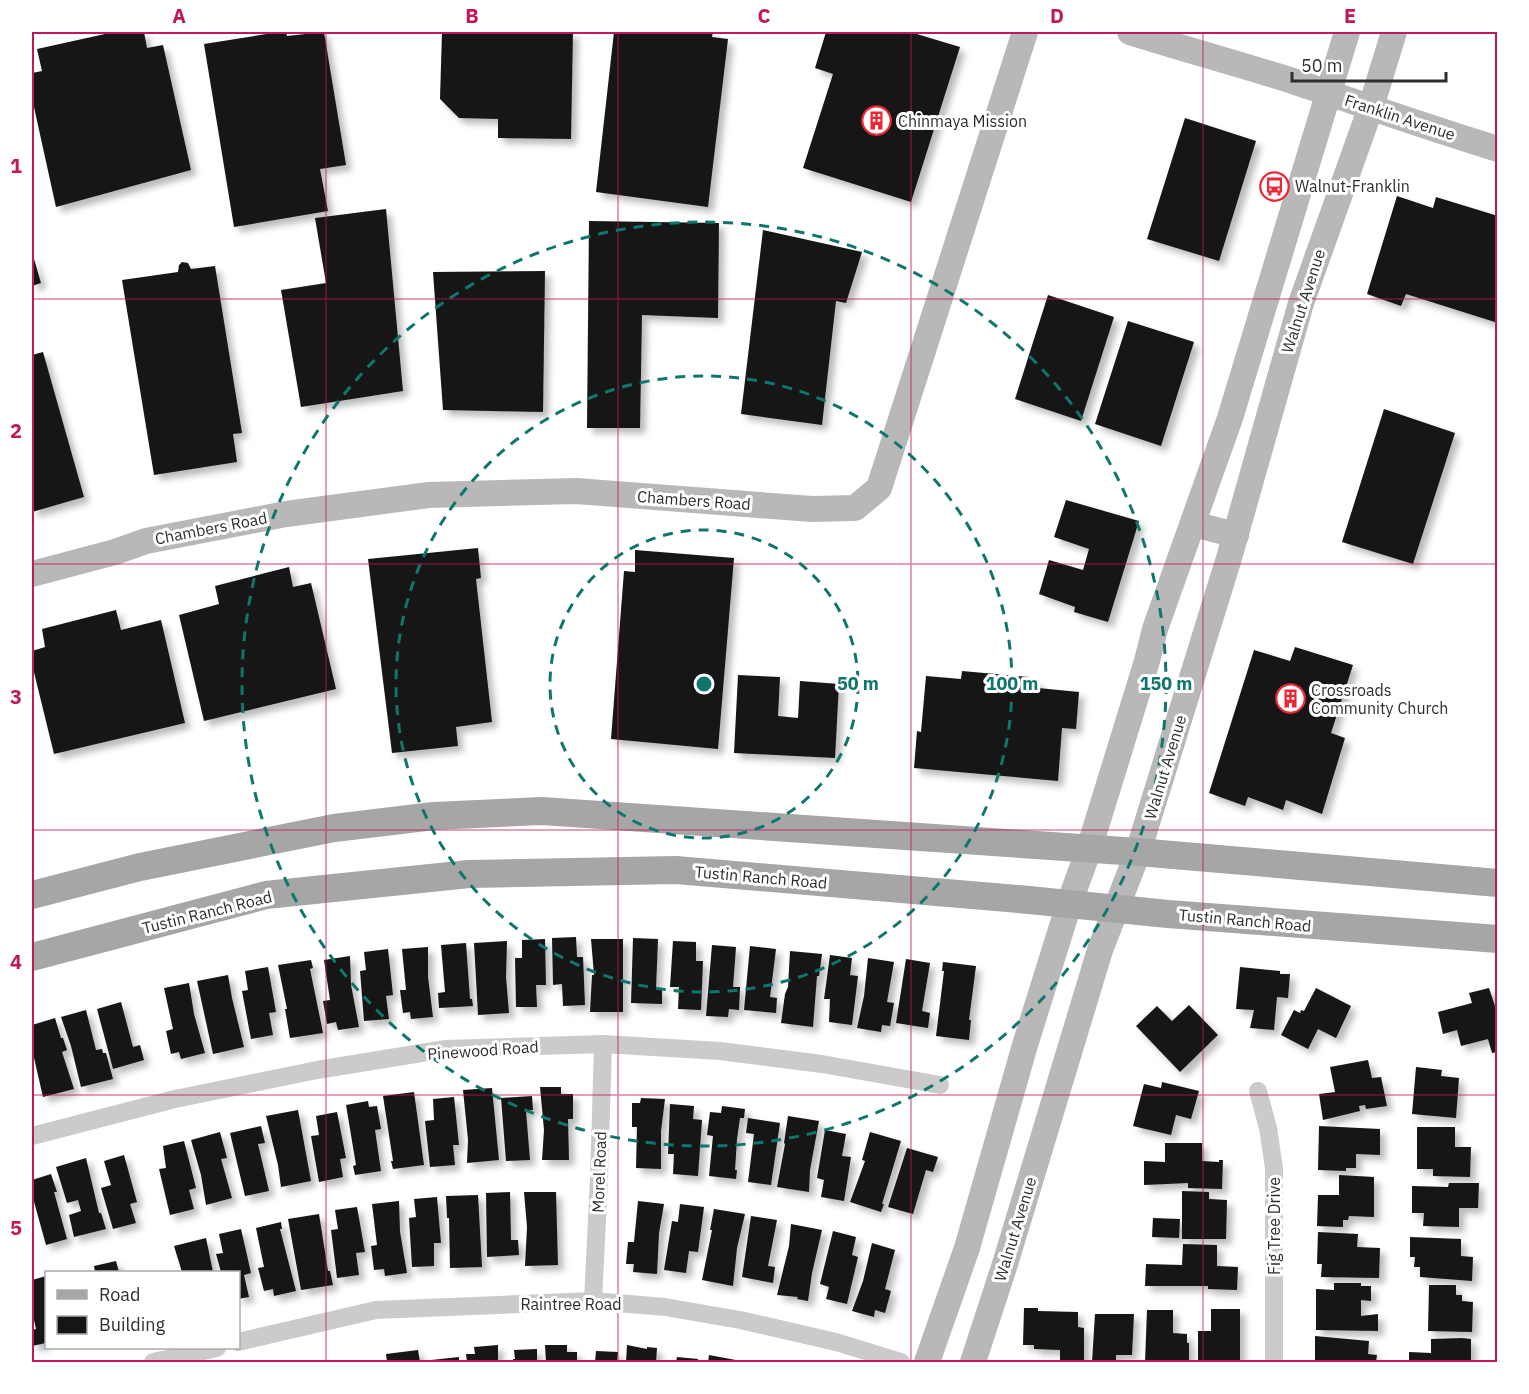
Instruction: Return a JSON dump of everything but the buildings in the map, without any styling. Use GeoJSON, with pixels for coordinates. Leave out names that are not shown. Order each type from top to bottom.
{"type":"FeatureCollection","features":[{"type":"Feature","properties":{"kind":"main road","name":"Chambers Road"},"geometry":{"type":"LineString","coordinates":[[32,574],[115,552],[146,541],[286,514],[429,495],[576,491],[812,509],[855,508],[879,488],[1017,63],[1025,32]]}},
{"type":"Feature","properties":{"kind":"main road","name":"Franklin Avenue"},"geometry":{"type":"LineString","coordinates":[[1130,32],[1497,149]]}},
{"type":"Feature","properties":{"kind":"main road"},"geometry":{"type":"LineString","coordinates":[[927,1362],[968,1248],[1025,1045],[1069,904],[1089,849],[1155,630],[1230,418],[1347,32]]}},
{"type":"Feature","properties":{"kind":"main road","name":"Walnut Avenue"},"geometry":{"type":"LineString","coordinates":[[973,1362],[1100,950],[1138,852],[1236,535],[1301,303],[1371,107],[1394,32]]}},
{"type":"Feature","properties":{"kind":"main road"},"geometry":{"type":"LineString","coordinates":[[1193,524],[1236,535]]}},
{"type":"Feature","properties":{"kind":"main road"},"geometry":{"type":"LineString","coordinates":[[32,895],[140,867],[334,828],[434,816],[542,811],[1138,852],[1497,883]]}},
{"type":"Feature","properties":{"kind":"main road","name":"Tustin Ranch Road"},"geometry":{"type":"LineString","coordinates":[[32,957],[266,895],[469,874],[676,870],[1295,925],[1497,939]]}},
{"type":"Feature","properties":{"kind":"street","name":"Pinewood Road"},"geometry":{"type":"LineString","coordinates":[[32,1136],[176,1099],[317,1070],[446,1049],[603,1044],[720,1052],[885,1074],[940,1085]]}},
{"type":"Feature","properties":{"kind":"street","name":"Morel Road"},"geometry":{"type":"LineString","coordinates":[[593,1301],[603,1044]]}},
{"type":"Feature","properties":{"kind":"street","name":"Fig Tree Drive"},"geometry":{"type":"LineString","coordinates":[[1258,1091],[1268,1128],[1274,1168],[1274,1362]]}},
{"type":"Feature","properties":{"kind":"street","name":"Raintree Road"},"geometry":{"type":"LineString","coordinates":[[240,1342],[376,1310],[593,1301],[665,1307],[740,1320],[836,1342],[901,1362]]}},
{"type":"Feature","properties":{"kind":"street"},"geometry":{"type":"LineString","coordinates":[[153,1362],[208,1349]]}},
{"type":"Feature","properties":{"kind":"place","name":"Chinmaya Mission"},"geometry":{"type":"Point","coordinates":[877,121]}},
{"type":"Feature","properties":{"kind":"place","name":"Walnut-Franklin"},"geometry":{"type":"Point","coordinates":[1274,186]}},
{"type":"Feature","properties":{"kind":"place","name":"Crossroads Community Church"},"geometry":{"type":"Point","coordinates":[1290,699]}}]}
